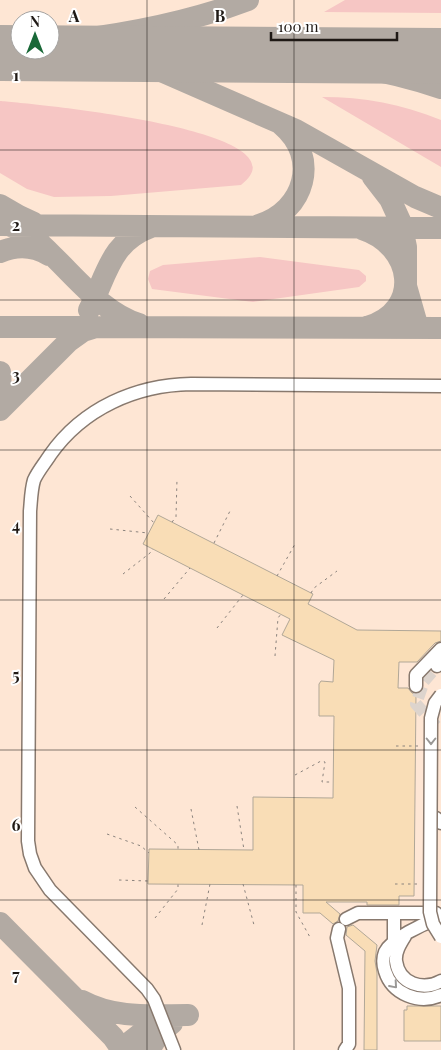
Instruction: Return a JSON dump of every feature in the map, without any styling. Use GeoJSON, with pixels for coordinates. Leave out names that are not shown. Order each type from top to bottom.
{"type":"FeatureCollection","features":[{"type":"Feature","properties":{"kind":"street"},"geometry":{"type":"LineString","coordinates":[[174,1050],[154,999],[147,989],[50,890],[35,868],[30,854],[28,841],[30,520],[34,480],[65,436],[91,413],[123,398],[156,387],[191,384],[441,386]]}},
{"type":"Feature","properties":{"kind":"street"},"geometry":{"type":"LineString","coordinates":[[416,686],[416,675],[441,649]]}},
{"type":"Feature","properties":{"kind":"street"},"geometry":{"type":"LineString","coordinates":[[441,694],[435,703],[431,718],[430,875],[430,916],[435,929],[441,937]]}},
{"type":"Feature","properties":{"kind":"street"},"geometry":{"type":"LineString","coordinates":[[345,1050],[349,1044],[349,993],[337,938],[342,924],[358,913],[436,916],[394,943],[386,951],[384,958],[387,977],[402,993],[413,998],[425,999],[441,994]]}},
{"type":"Feature","properties":{"kind":"street"},"geometry":{"type":"LineString","coordinates":[[394,913],[394,943]]}},
{"type":"Feature","properties":{"kind":"street"},"geometry":{"type":"LineString","coordinates":[[406,934],[397,952],[396,961],[404,978],[411,984],[422,986],[434,985],[441,981]]}},
{"type":"Feature","properties":{"kind":"path"},"geometry":{"type":"LineString","coordinates":[[172,522],[176,517],[177,479]]}},
{"type":"Feature","properties":{"kind":"path"},"geometry":{"type":"LineString","coordinates":[[130,496],[154,523]]}},
{"type":"Feature","properties":{"kind":"path"},"geometry":{"type":"LineString","coordinates":[[214,544],[230,511]]}},
{"type":"Feature","properties":{"kind":"path"},"geometry":{"type":"LineString","coordinates":[[110,529],[148,533]]}},
{"type":"Feature","properties":{"kind":"path"},"geometry":{"type":"LineString","coordinates":[[277,576],[295,544]]}},
{"type":"Feature","properties":{"kind":"path"},"geometry":{"type":"LineString","coordinates":[[123,574],[153,549]]}},
{"type":"Feature","properties":{"kind":"path"},"geometry":{"type":"LineString","coordinates":[[164,599],[190,568]]}},
{"type":"Feature","properties":{"kind":"path"},"geometry":{"type":"LineString","coordinates":[[311,593],[314,588],[337,571]]}},
{"type":"Feature","properties":{"kind":"path"},"geometry":{"type":"LineString","coordinates":[[217,628],[243,595]]}},
{"type":"Feature","properties":{"kind":"path"},"geometry":{"type":"LineString","coordinates":[[275,656],[278,618],[281,614]]}},
{"type":"Feature","properties":{"kind":"path"},"geometry":{"type":"LineString","coordinates":[[396,746],[423,746]]}},
{"type":"Feature","properties":{"kind":"path"},"geometry":{"type":"LineString","coordinates":[[295,775],[321,762],[325,762],[322,782],[334,782]]}},
{"type":"Feature","properties":{"kind":"path"},"geometry":{"type":"LineString","coordinates":[[238,806],[244,850]]}},
{"type":"Feature","properties":{"kind":"path"},"geometry":{"type":"LineString","coordinates":[[134,807],[178,844],[178,850]]}},
{"type":"Feature","properties":{"kind":"path"},"geometry":{"type":"LineString","coordinates":[[191,809],[199,850]]}},
{"type":"Feature","properties":{"kind":"path"},"geometry":{"type":"LineString","coordinates":[[107,834],[141,846],[149,853]]}},
{"type":"Feature","properties":{"kind":"path"},"geometry":{"type":"LineString","coordinates":[[119,880],[148,881]]}},
{"type":"Feature","properties":{"kind":"path"},"geometry":{"type":"LineString","coordinates":[[155,918],[178,889],[178,884]]}},
{"type":"Feature","properties":{"kind":"path"},"geometry":{"type":"LineString","coordinates":[[202,925],[210,884]]}},
{"type":"Feature","properties":{"kind":"path"},"geometry":{"type":"LineString","coordinates":[[243,884],[254,925]]}},
{"type":"Feature","properties":{"kind":"path"},"geometry":{"type":"LineString","coordinates":[[395,884],[422,884]]}},
{"type":"Feature","properties":{"kind":"path"},"geometry":{"type":"LineString","coordinates":[[296,885],[296,912],[311,939]]}},
{"type":"Feature","properties":{"kind":"shaded area"},"geometry":{"type":"Polygon","coordinates":[[[0,0],[441,0],[441,1050],[0,1050],[0,0]]]}},
{"type":"Feature","properties":{"kind":"shaded area"},"geometry":{"type":"Polygon","coordinates":[[[345,0],[441,0],[441,13],[324,12],[345,0]]]}},
{"type":"Feature","properties":{"kind":"shaded area"},"geometry":{"type":"Polygon","coordinates":[[[322,97],[353,98],[383,102],[441,120],[441,167],[322,97]]]}},
{"type":"Feature","properties":{"kind":"shaded area"},"geometry":{"type":"Polygon","coordinates":[[[0,101],[106,114],[203,134],[238,149],[253,165],[241,185],[111,196],[54,197],[27,189],[0,173],[0,101]]]}},
{"type":"Feature","properties":{"kind":"shaded area"},"geometry":{"type":"Polygon","coordinates":[[[260,257],[359,270],[366,276],[366,281],[359,287],[253,302],[152,289],[148,279],[150,271],[163,265],[260,257]]]}},
{"type":"Feature","properties":{"kind":"building"},"geometry":{"type":"Polygon","coordinates":[[[158,515],[313,594],[308,604],[357,630],[441,631],[441,641],[435,643],[417,662],[399,662],[398,688],[408,688],[412,693],[416,694],[414,896],[399,896],[399,905],[367,905],[367,902],[326,902],[340,914],[338,921],[333,924],[320,913],[303,913],[303,885],[148,884],[149,849],[253,850],[253,797],[333,798],[334,716],[319,716],[319,684],[321,681],[333,682],[334,660],[282,635],[290,619],[143,544],[158,515]]]}},
{"type":"Feature","properties":{"kind":"building"},"geometry":{"type":"Polygon","coordinates":[[[353,925],[377,945],[375,961],[377,973],[377,1050],[364,1050],[365,951],[346,935],[347,927],[353,925]]]}},
{"type":"Feature","properties":{"kind":"building"},"geometry":{"type":"Polygon","coordinates":[[[407,1006],[441,1006],[441,1041],[404,1041],[404,1010],[407,1010],[407,1006]]]}},
{"type":"Feature","properties":{"kind":"taxiway"},"geometry":{"type":"LineString","coordinates":[[60,42],[150,28],[200,16],[248,0]]}},
{"type":"Feature","properties":{"kind":"taxiway"},"geometry":{"type":"LineString","coordinates":[[0,46],[10,46]]}},
{"type":"Feature","properties":{"kind":"taxiway"},"geometry":{"type":"LineString","coordinates":[[122,54],[296,130],[415,197],[441,208]]}},
{"type":"Feature","properties":{"kind":"taxiway"},"geometry":{"type":"LineString","coordinates":[[264,55],[354,66],[397,75],[441,88]]}},
{"type":"Feature","properties":{"kind":"taxiway"},"geometry":{"type":"LineString","coordinates":[[259,225],[275,218],[287,208],[297,196],[302,182],[304,167],[301,152],[294,138],[282,125]]}},
{"type":"Feature","properties":{"kind":"taxiway"},"geometry":{"type":"LineString","coordinates":[[373,177],[390,199],[401,223],[406,247],[406,286],[418,328]]}},
{"type":"Feature","properties":{"kind":"taxiway"},"geometry":{"type":"LineString","coordinates":[[0,205],[34,223]]}},
{"type":"Feature","properties":{"kind":"taxiway"},"geometry":{"type":"LineString","coordinates":[[0,225],[441,228]]}},
{"type":"Feature","properties":{"kind":"taxiway"},"geometry":{"type":"LineString","coordinates":[[13,227],[25,232],[40,243],[103,304],[115,313],[139,324]]}},
{"type":"Feature","properties":{"kind":"taxiway"},"geometry":{"type":"LineString","coordinates":[[89,310],[111,261],[118,251],[137,233],[151,227]]}},
{"type":"Feature","properties":{"kind":"taxiway"},"geometry":{"type":"LineString","coordinates":[[362,229],[379,237],[392,249],[401,263],[405,278],[404,293],[397,307],[385,319],[367,327]]}},
{"type":"Feature","properties":{"kind":"taxiway"},"geometry":{"type":"LineString","coordinates":[[0,252],[13,248],[31,248],[49,255]]}},
{"type":"Feature","properties":{"kind":"taxiway"},"geometry":{"type":"LineString","coordinates":[[0,327],[91,327]]}},
{"type":"Feature","properties":{"kind":"taxiway"},"geometry":{"type":"LineString","coordinates":[[0,410],[69,341],[83,331],[96,327],[441,328]]}},
{"type":"Feature","properties":{"kind":"taxiway"},"geometry":{"type":"LineString","coordinates":[[0,372],[0,397]]}},
{"type":"Feature","properties":{"kind":"taxiway"},"geometry":{"type":"LineString","coordinates":[[0,923],[113,1037],[122,1050]]}},
{"type":"Feature","properties":{"kind":"taxiway"},"geometry":{"type":"LineString","coordinates":[[82,1001],[107,1011],[134,1015],[188,1015]]}},
{"type":"Feature","properties":{"kind":"taxiway"},"geometry":{"type":"LineString","coordinates":[[120,1050],[148,1028],[171,1018]]}},
{"type":"Feature","properties":{"kind":"taxiway"},"geometry":{"type":"LineString","coordinates":[[149,1050],[159,1034],[172,1023]]}},
{"type":"Feature","properties":{"kind":"runway"},"geometry":{"type":"LineString","coordinates":[[0,53],[441,56]]}},
{"type":"Feature","properties":{"kind":"tunnel"},"geometry":{"type":"LineString","coordinates":[[436,726],[416,704],[424,681],[437,666]]}}]}
